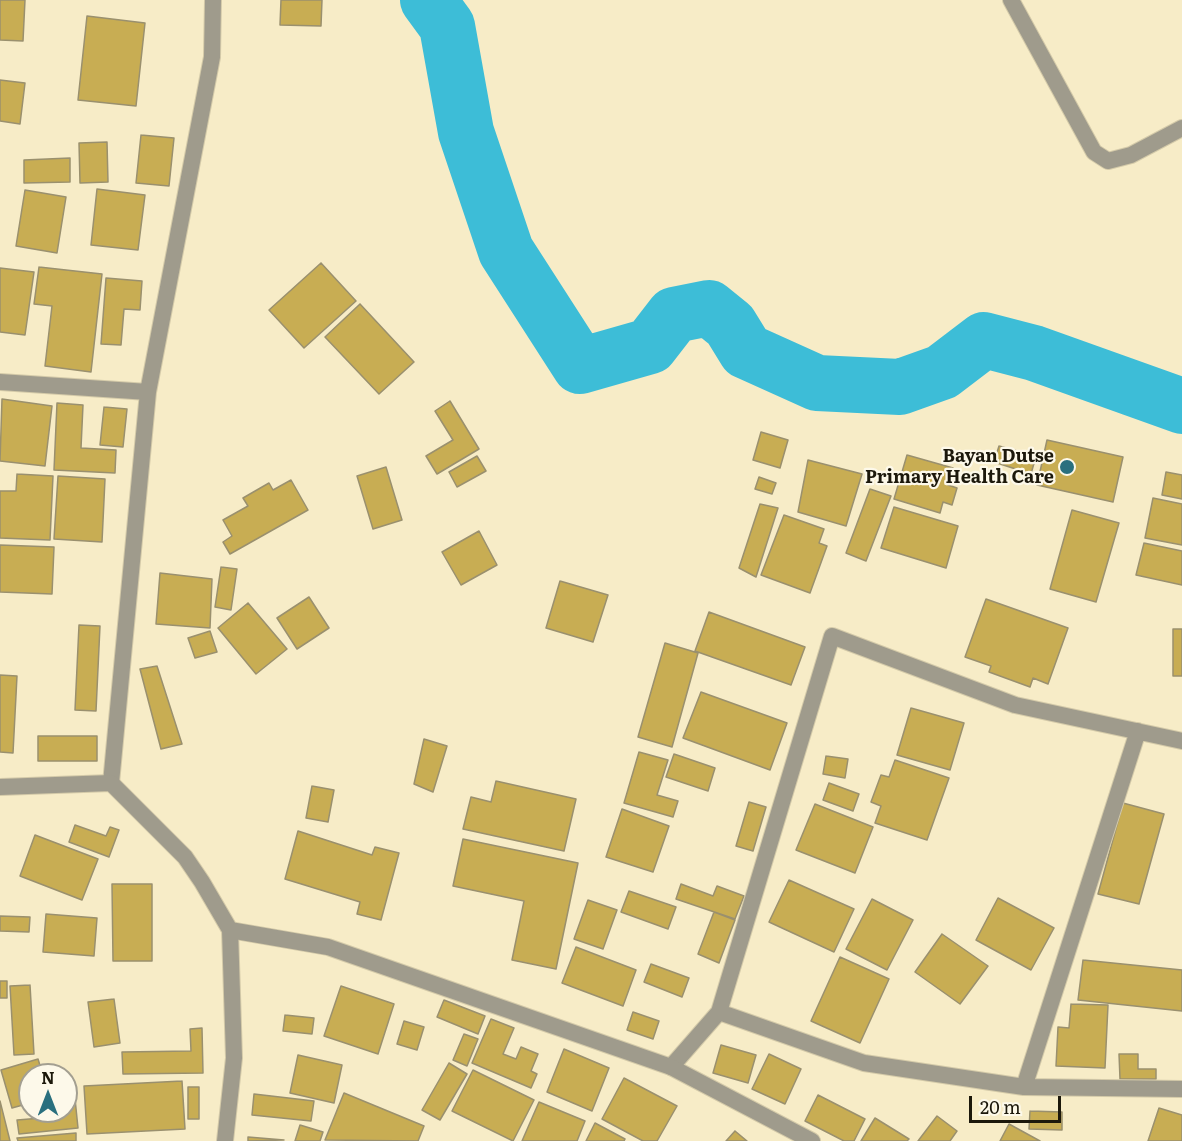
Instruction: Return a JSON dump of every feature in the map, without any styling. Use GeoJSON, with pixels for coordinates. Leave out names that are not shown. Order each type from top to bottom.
{"type":"FeatureCollection","features":[{"type":"Feature","properties":{"kind":"street"},"geometry":{"type":"LineString","coordinates":[[111,783],[148,392],[212,57],[213,0]]}},
{"type":"Feature","properties":{"kind":"street"},"geometry":{"type":"LineString","coordinates":[[1011,0],[1094,152],[1108,161],[1131,155],[1182,128]]}},
{"type":"Feature","properties":{"kind":"street"},"geometry":{"type":"LineString","coordinates":[[0,382],[148,392]]}},
{"type":"Feature","properties":{"kind":"street"},"geometry":{"type":"LineString","coordinates":[[671,1066],[719,1012],[832,636],[1014,705],[1182,741]]}},
{"type":"Feature","properties":{"kind":"street"},"geometry":{"type":"LineString","coordinates":[[1024,1087],[1138,731]]}},
{"type":"Feature","properties":{"kind":"street"},"geometry":{"type":"LineString","coordinates":[[0,787],[111,783],[185,856],[230,930],[234,1058],[225,1141]]}},
{"type":"Feature","properties":{"kind":"street"},"geometry":{"type":"LineString","coordinates":[[230,930],[328,947],[671,1066],[812,1141]]}},
{"type":"Feature","properties":{"kind":"street"},"geometry":{"type":"LineString","coordinates":[[719,1012],[864,1064],[1024,1087],[1182,1089]]}},
{"type":"Feature","properties":{"kind":"building"},"geometry":{"type":"Polygon","coordinates":[[[0,0],[25,0],[23,41],[0,40],[0,0]]]}},
{"type":"Feature","properties":{"kind":"building"},"geometry":{"type":"Polygon","coordinates":[[[281,0],[322,0],[321,26],[280,25],[281,0]]]}},
{"type":"Feature","properties":{"kind":"building"},"geometry":{"type":"Polygon","coordinates":[[[87,16],[145,23],[136,106],[78,100],[87,16]]]}},
{"type":"Feature","properties":{"kind":"building"},"geometry":{"type":"Polygon","coordinates":[[[0,80],[25,83],[20,124],[0,121],[0,80]]]}},
{"type":"Feature","properties":{"kind":"building"},"geometry":{"type":"Polygon","coordinates":[[[141,135],[174,138],[169,186],[136,183],[141,135]]]}},
{"type":"Feature","properties":{"kind":"building"},"geometry":{"type":"Polygon","coordinates":[[[107,142],[108,182],[80,183],[79,143],[107,142]]]}},
{"type":"Feature","properties":{"kind":"building"},"geometry":{"type":"Polygon","coordinates":[[[70,158],[70,182],[24,183],[24,160],[70,158]]]}},
{"type":"Feature","properties":{"kind":"building"},"geometry":{"type":"Polygon","coordinates":[[[97,189],[145,195],[138,250],[91,245],[97,189]]]}},
{"type":"Feature","properties":{"kind":"building"},"geometry":{"type":"Polygon","coordinates":[[[25,190],[66,197],[57,253],[16,246],[25,190]]]}},
{"type":"Feature","properties":{"kind":"building"},"geometry":{"type":"Polygon","coordinates":[[[321,263],[356,301],[304,348],[269,310],[321,263]]]}},
{"type":"Feature","properties":{"kind":"building"},"geometry":{"type":"Polygon","coordinates":[[[39,267],[102,274],[91,372],[45,366],[52,306],[34,304],[39,267]]]}},
{"type":"Feature","properties":{"kind":"building"},"geometry":{"type":"Polygon","coordinates":[[[0,268],[34,272],[25,335],[0,332],[0,268]]]}},
{"type":"Feature","properties":{"kind":"building"},"geometry":{"type":"Polygon","coordinates":[[[106,278],[142,281],[140,310],[124,309],[121,345],[101,344],[106,278]]]}},
{"type":"Feature","properties":{"kind":"building"},"geometry":{"type":"Polygon","coordinates":[[[360,304],[414,362],[379,394],[325,337],[360,304]]]}},
{"type":"Feature","properties":{"kind":"building"},"geometry":{"type":"Polygon","coordinates":[[[2,399],[52,406],[45,466],[0,461],[2,399]]]}},
{"type":"Feature","properties":{"kind":"building"},"geometry":{"type":"Polygon","coordinates":[[[450,401],[479,449],[437,474],[426,456],[453,440],[435,411],[450,401]]]}},
{"type":"Feature","properties":{"kind":"building"},"geometry":{"type":"Polygon","coordinates":[[[57,403],[83,405],[81,448],[116,450],[115,473],[54,470],[57,403]]]}},
{"type":"Feature","properties":{"kind":"building"},"geometry":{"type":"Polygon","coordinates":[[[104,407],[127,409],[123,447],[100,445],[104,407]]]}},
{"type":"Feature","properties":{"kind":"building"},"geometry":{"type":"Polygon","coordinates":[[[761,432],[788,440],[780,468],[753,460],[761,432]]]}},
{"type":"Feature","properties":{"kind":"building"},"geometry":{"type":"Polygon","coordinates":[[[1047,440],[1123,457],[1113,502],[1037,485],[1047,440]]]}},
{"type":"Feature","properties":{"kind":"building"},"geometry":{"type":"Polygon","coordinates":[[[999,446],[1036,456],[1031,474],[994,462],[999,446]]]}},
{"type":"Feature","properties":{"kind":"building"},"geometry":{"type":"Polygon","coordinates":[[[907,455],[953,468],[948,485],[957,488],[952,505],[943,502],[940,513],[894,499],[907,455]]]}},
{"type":"Feature","properties":{"kind":"building"},"geometry":{"type":"Polygon","coordinates":[[[477,456],[486,471],[457,487],[449,472],[477,456]]]}},
{"type":"Feature","properties":{"kind":"building"},"geometry":{"type":"Polygon","coordinates":[[[808,460],[862,474],[846,526],[798,512],[808,460]]]}},
{"type":"Feature","properties":{"kind":"building"},"geometry":{"type":"Polygon","coordinates":[[[386,467],[402,520],[373,529],[357,476],[386,467]]]}},
{"type":"Feature","properties":{"kind":"building"},"geometry":{"type":"Polygon","coordinates":[[[1166,472],[1182,475],[1182,499],[1162,495],[1166,472]]]}},
{"type":"Feature","properties":{"kind":"building"},"geometry":{"type":"Polygon","coordinates":[[[17,474],[53,476],[50,540],[0,538],[0,491],[16,491],[17,474]]]}},
{"type":"Feature","properties":{"kind":"building"},"geometry":{"type":"Polygon","coordinates":[[[58,476],[105,479],[102,542],[54,539],[58,476]]]}},
{"type":"Feature","properties":{"kind":"building"},"geometry":{"type":"Polygon","coordinates":[[[759,477],[776,483],[772,494],[755,489],[759,477]]]}},
{"type":"Feature","properties":{"kind":"building"},"geometry":{"type":"Polygon","coordinates":[[[291,480],[308,510],[230,554],[223,542],[232,536],[223,520],[248,506],[243,498],[269,483],[273,490],[291,480]]]}},
{"type":"Feature","properties":{"kind":"building"},"geometry":{"type":"Polygon","coordinates":[[[870,489],[891,496],[866,561],[846,553],[870,489]]]}},
{"type":"Feature","properties":{"kind":"building"},"geometry":{"type":"Polygon","coordinates":[[[1153,498],[1182,504],[1182,545],[1145,538],[1153,498]]]}},
{"type":"Feature","properties":{"kind":"building"},"geometry":{"type":"Polygon","coordinates":[[[760,504],[778,508],[756,577],[739,568],[760,504]]]}},
{"type":"Feature","properties":{"kind":"building"},"geometry":{"type":"Polygon","coordinates":[[[894,507],[958,526],[946,568],[881,548],[894,507]]]}},
{"type":"Feature","properties":{"kind":"building"},"geometry":{"type":"Polygon","coordinates":[[[1072,510],[1119,523],[1096,602],[1050,589],[1072,510]]]}},
{"type":"Feature","properties":{"kind":"building"},"geometry":{"type":"Polygon","coordinates":[[[784,515],[824,529],[819,543],[827,546],[810,593],[761,575],[784,515]]]}},
{"type":"Feature","properties":{"kind":"building"},"geometry":{"type":"Polygon","coordinates":[[[479,531],[497,565],[461,585],[442,552],[479,531]]]}},
{"type":"Feature","properties":{"kind":"building"},"geometry":{"type":"Polygon","coordinates":[[[1144,543],[1182,551],[1182,585],[1136,575],[1144,543]]]}},
{"type":"Feature","properties":{"kind":"building"},"geometry":{"type":"Polygon","coordinates":[[[0,545],[54,547],[52,594],[0,592],[0,545]]]}},
{"type":"Feature","properties":{"kind":"building"},"geometry":{"type":"Polygon","coordinates":[[[221,567],[237,569],[231,610],[215,607],[221,567]]]}},
{"type":"Feature","properties":{"kind":"building"},"geometry":{"type":"Polygon","coordinates":[[[160,573],[212,579],[210,628],[156,624],[160,573]]]}},
{"type":"Feature","properties":{"kind":"building"},"geometry":{"type":"Polygon","coordinates":[[[560,581],[608,595],[593,642],[546,628],[560,581]]]}},
{"type":"Feature","properties":{"kind":"building"},"geometry":{"type":"Polygon","coordinates":[[[309,597],[329,628],[297,649],[277,618],[309,597]]]}},
{"type":"Feature","properties":{"kind":"building"},"geometry":{"type":"Polygon","coordinates":[[[986,599],[1068,628],[1048,684],[1033,678],[1030,687],[989,672],[991,666],[965,657],[986,599]]]}},
{"type":"Feature","properties":{"kind":"building"},"geometry":{"type":"Polygon","coordinates":[[[248,603],[287,649],[256,674],[218,628],[248,603]]]}},
{"type":"Feature","properties":{"kind":"building"},"geometry":{"type":"Polygon","coordinates":[[[709,612],[805,647],[791,685],[695,651],[709,612]]]}},
{"type":"Feature","properties":{"kind":"building"},"geometry":{"type":"Polygon","coordinates":[[[79,625],[100,626],[96,711],[75,710],[79,625]]]}},
{"type":"Feature","properties":{"kind":"building"},"geometry":{"type":"Polygon","coordinates":[[[1173,629],[1182,629],[1182,676],[1173,676],[1173,629]]]}},
{"type":"Feature","properties":{"kind":"building"},"geometry":{"type":"Polygon","coordinates":[[[210,631],[217,652],[195,658],[188,638],[210,631]]]}},
{"type":"Feature","properties":{"kind":"building"},"geometry":{"type":"Polygon","coordinates":[[[665,643],[698,653],[672,747],[638,737],[665,643]]]}},
{"type":"Feature","properties":{"kind":"building"},"geometry":{"type":"Polygon","coordinates":[[[157,666],[182,744],[161,749],[140,669],[157,666]]]}},
{"type":"Feature","properties":{"kind":"building"},"geometry":{"type":"Polygon","coordinates":[[[0,675],[17,676],[13,753],[0,752],[0,675]]]}},
{"type":"Feature","properties":{"kind":"building"},"geometry":{"type":"Polygon","coordinates":[[[701,692],[787,723],[770,770],[683,738],[701,692]]]}},
{"type":"Feature","properties":{"kind":"building"},"geometry":{"type":"Polygon","coordinates":[[[911,708],[964,723],[950,770],[897,755],[911,708]]]}},
{"type":"Feature","properties":{"kind":"building"},"geometry":{"type":"Polygon","coordinates":[[[38,736],[97,736],[97,761],[38,761],[38,736]]]}},
{"type":"Feature","properties":{"kind":"building"},"geometry":{"type":"Polygon","coordinates":[[[424,739],[447,746],[433,792],[414,784],[424,739]]]}},
{"type":"Feature","properties":{"kind":"building"},"geometry":{"type":"Polygon","coordinates":[[[639,752],[668,760],[657,795],[678,801],[673,817],[624,803],[639,752]]]}},
{"type":"Feature","properties":{"kind":"building"},"geometry":{"type":"Polygon","coordinates":[[[674,754],[715,768],[708,791],[666,777],[674,754]]]}},
{"type":"Feature","properties":{"kind":"building"},"geometry":{"type":"Polygon","coordinates":[[[826,756],[848,759],[845,778],[823,774],[826,756]]]}},
{"type":"Feature","properties":{"kind":"building"},"geometry":{"type":"Polygon","coordinates":[[[895,760],[949,778],[927,840],[875,823],[881,806],[871,802],[881,775],[889,777],[895,760]]]}},
{"type":"Feature","properties":{"kind":"building"},"geometry":{"type":"Polygon","coordinates":[[[496,781],[576,799],[564,851],[463,829],[471,797],[491,802],[496,781]]]}},
{"type":"Feature","properties":{"kind":"building"},"geometry":{"type":"Polygon","coordinates":[[[829,783],[859,794],[853,811],[823,800],[829,783]]]}},
{"type":"Feature","properties":{"kind":"building"},"geometry":{"type":"Polygon","coordinates":[[[312,786],[334,790],[328,822],[306,818],[312,786]]]}},
{"type":"Feature","properties":{"kind":"building"},"geometry":{"type":"Polygon","coordinates":[[[749,802],[766,807],[753,851],[736,846],[749,802]]]}},
{"type":"Feature","properties":{"kind":"building"},"geometry":{"type":"Polygon","coordinates":[[[1123,803],[1164,814],[1139,904],[1098,894],[1123,803]]]}},
{"type":"Feature","properties":{"kind":"building"},"geometry":{"type":"Polygon","coordinates":[[[815,804],[873,827],[855,873],[796,850],[815,804]]]}},
{"type":"Feature","properties":{"kind":"building"},"geometry":{"type":"Polygon","coordinates":[[[622,809],[669,826],[653,872],[606,857],[622,809]]]}},
{"type":"Feature","properties":{"kind":"building"},"geometry":{"type":"Polygon","coordinates":[[[75,825],[106,836],[110,827],[119,830],[109,857],[69,842],[75,825]]]}},
{"type":"Feature","properties":{"kind":"building"},"geometry":{"type":"Polygon","coordinates":[[[298,831],[372,855],[375,847],[399,853],[381,920],[357,914],[360,902],[285,879],[298,831]]]}},
{"type":"Feature","properties":{"kind":"building"},"geometry":{"type":"Polygon","coordinates":[[[35,835],[98,859],[82,900],[20,876],[35,835]]]}},
{"type":"Feature","properties":{"kind":"building"},"geometry":{"type":"Polygon","coordinates":[[[463,839],[578,863],[556,969],[512,960],[524,901],[453,886],[463,839]]]}},
{"type":"Feature","properties":{"kind":"building"},"geometry":{"type":"Polygon","coordinates":[[[789,880],[854,909],[834,952],[769,922],[789,880]]]}},
{"type":"Feature","properties":{"kind":"building"},"geometry":{"type":"Polygon","coordinates":[[[112,884],[152,884],[152,961],[113,961],[112,884]]]}},
{"type":"Feature","properties":{"kind":"building"},"geometry":{"type":"Polygon","coordinates":[[[681,884],[713,896],[717,886],[744,896],[735,919],[676,899],[681,884]]]}},
{"type":"Feature","properties":{"kind":"building"},"geometry":{"type":"Polygon","coordinates":[[[629,891],[676,907],[668,929],[621,912],[629,891]]]}},
{"type":"Feature","properties":{"kind":"building"},"geometry":{"type":"Polygon","coordinates":[[[998,898],[1054,928],[1031,970],[976,940],[998,898]]]}},
{"type":"Feature","properties":{"kind":"building"},"geometry":{"type":"Polygon","coordinates":[[[872,899],[913,920],[887,970],[846,949],[872,899]]]}},
{"type":"Feature","properties":{"kind":"building"},"geometry":{"type":"Polygon","coordinates":[[[588,900],[617,910],[603,949],[574,939],[588,900]]]}},
{"type":"Feature","properties":{"kind":"building"},"geometry":{"type":"Polygon","coordinates":[[[714,912],[735,920],[719,963],[698,954],[714,912]]]}},
{"type":"Feature","properties":{"kind":"building"},"geometry":{"type":"Polygon","coordinates":[[[46,914],[97,918],[94,956],[43,952],[46,914]]]}},
{"type":"Feature","properties":{"kind":"building"},"geometry":{"type":"Polygon","coordinates":[[[0,916],[30,917],[29,932],[0,931],[0,916]]]}},
{"type":"Feature","properties":{"kind":"building"},"geometry":{"type":"Polygon","coordinates":[[[942,934],[988,966],[960,1004],[915,972],[942,934]]]}},
{"type":"Feature","properties":{"kind":"building"},"geometry":{"type":"Polygon","coordinates":[[[576,947],[636,970],[623,1006],[562,983],[576,947]]]}},
{"type":"Feature","properties":{"kind":"building"},"geometry":{"type":"Polygon","coordinates":[[[840,957],[889,979],[860,1043],[811,1021],[840,957]]]}},
{"type":"Feature","properties":{"kind":"building"},"geometry":{"type":"Polygon","coordinates":[[[1083,960],[1182,970],[1182,1011],[1078,1000],[1083,960]]]}},
{"type":"Feature","properties":{"kind":"building"},"geometry":{"type":"Polygon","coordinates":[[[651,964],[689,978],[682,997],[644,982],[651,964]]]}},
{"type":"Feature","properties":{"kind":"building"},"geometry":{"type":"Polygon","coordinates":[[[0,981],[7,981],[7,998],[0,998],[0,981]]]}},
{"type":"Feature","properties":{"kind":"building"},"geometry":{"type":"Polygon","coordinates":[[[30,985],[34,1054],[14,1055],[10,986],[30,985]]]}},
{"type":"Feature","properties":{"kind":"building"},"geometry":{"type":"Polygon","coordinates":[[[341,986],[394,1004],[378,1054],[324,1036],[341,986]]]}},
{"type":"Feature","properties":{"kind":"building"},"geometry":{"type":"Polygon","coordinates":[[[114,999],[120,1043],[94,1047],[88,1002],[114,999]]]}},
{"type":"Feature","properties":{"kind":"building"},"geometry":{"type":"Polygon","coordinates":[[[444,1000],[485,1016],[478,1034],[437,1017],[444,1000]]]}},
{"type":"Feature","properties":{"kind":"building"},"geometry":{"type":"Polygon","coordinates":[[[1071,1004],[1108,1005],[1105,1068],[1056,1066],[1058,1027],[1069,1028],[1071,1004]]]}},
{"type":"Feature","properties":{"kind":"building"},"geometry":{"type":"Polygon","coordinates":[[[633,1012],[659,1021],[653,1039],[627,1030],[633,1012]]]}},
{"type":"Feature","properties":{"kind":"building"},"geometry":{"type":"Polygon","coordinates":[[[285,1015],[314,1018],[312,1034],[283,1031],[285,1015]]]}},
{"type":"Feature","properties":{"kind":"building"},"geometry":{"type":"Polygon","coordinates":[[[491,1019],[514,1028],[503,1054],[516,1059],[521,1047],[538,1054],[531,1071],[537,1074],[531,1088],[472,1063],[491,1019]]]}},
{"type":"Feature","properties":{"kind":"building"},"geometry":{"type":"Polygon","coordinates":[[[404,1021],[424,1027],[417,1050],[397,1044],[404,1021]]]}},
{"type":"Feature","properties":{"kind":"building"},"geometry":{"type":"Polygon","coordinates":[[[202,1028],[203,1073],[123,1074],[122,1052],[191,1051],[190,1029],[202,1028]]]}},
{"type":"Feature","properties":{"kind":"building"},"geometry":{"type":"Polygon","coordinates":[[[464,1034],[478,1039],[467,1066],[453,1060],[464,1034]]]}},
{"type":"Feature","properties":{"kind":"building"},"geometry":{"type":"Polygon","coordinates":[[[721,1045],[756,1055],[748,1083],[713,1073],[721,1045]]]}},
{"type":"Feature","properties":{"kind":"building"},"geometry":{"type":"Polygon","coordinates":[[[564,1049],[609,1068],[592,1111],[547,1092],[564,1049]]]}},
{"type":"Feature","properties":{"kind":"building"},"geometry":{"type":"Polygon","coordinates":[[[769,1054],[801,1069],[785,1104],[752,1089],[769,1054]]]}},
{"type":"Feature","properties":{"kind":"building"},"geometry":{"type":"Polygon","coordinates":[[[1119,1054],[1138,1054],[1138,1069],[1156,1069],[1156,1079],[1120,1079],[1119,1054]]]}},
{"type":"Feature","properties":{"kind":"building"},"geometry":{"type":"Polygon","coordinates":[[[298,1055],[342,1065],[334,1103],[290,1093],[298,1055]]]}},
{"type":"Feature","properties":{"kind":"building"},"geometry":{"type":"Polygon","coordinates":[[[38,1059],[39,1063],[25,1063],[38,1059]]]}},
{"type":"Feature","properties":{"kind":"building"},"geometry":{"type":"Polygon","coordinates":[[[449,1063],[467,1074],[440,1120],[422,1110],[449,1063]]]}},
{"type":"Feature","properties":{"kind":"building"},"geometry":{"type":"Polygon","coordinates":[[[18,1065],[18,1106],[12,1108],[1,1070],[18,1065]]]}},
{"type":"Feature","properties":{"kind":"building"},"geometry":{"type":"Polygon","coordinates":[[[473,1070],[534,1100],[513,1141],[452,1111],[473,1070]]]}},
{"type":"Feature","properties":{"kind":"building"},"geometry":{"type":"Polygon","coordinates":[[[624,1078],[677,1106],[657,1141],[643,1141],[602,1119],[624,1078]]]}},
{"type":"Feature","properties":{"kind":"building"},"geometry":{"type":"Polygon","coordinates":[[[182,1081],[185,1129],[87,1134],[84,1086],[182,1081]]]}},
{"type":"Feature","properties":{"kind":"building"},"geometry":{"type":"Polygon","coordinates":[[[188,1087],[199,1087],[199,1119],[188,1119],[188,1087]]]}},
{"type":"Feature","properties":{"kind":"building"},"geometry":{"type":"Polygon","coordinates":[[[344,1093],[424,1126],[418,1141],[325,1140],[344,1093]]]}},
{"type":"Feature","properties":{"kind":"building"},"geometry":{"type":"Polygon","coordinates":[[[254,1094],[314,1101],[311,1121],[252,1115],[254,1094]]]}},
{"type":"Feature","properties":{"kind":"building"},"geometry":{"type":"Polygon","coordinates":[[[818,1095],[865,1119],[854,1141],[844,1141],[805,1121],[818,1095]]]}},
{"type":"Feature","properties":{"kind":"building"},"geometry":{"type":"Polygon","coordinates":[[[0,1101],[10,1141],[0,1141],[0,1101]]]}},
{"type":"Feature","properties":{"kind":"building"},"geometry":{"type":"Polygon","coordinates":[[[539,1102],[585,1121],[577,1141],[522,1141],[539,1102]]]}},
{"type":"Feature","properties":{"kind":"building"},"geometry":{"type":"Polygon","coordinates":[[[1159,1108],[1182,1115],[1182,1141],[1148,1141],[1159,1108]]]}},
{"type":"Feature","properties":{"kind":"building"},"geometry":{"type":"Polygon","coordinates":[[[1030,1111],[1062,1112],[1062,1130],[1029,1129],[1030,1111]]]}},
{"type":"Feature","properties":{"kind":"building"},"geometry":{"type":"Polygon","coordinates":[[[937,1116],[957,1131],[950,1141],[918,1141],[937,1116]]]}},
{"type":"Feature","properties":{"kind":"building"},"geometry":{"type":"Polygon","coordinates":[[[875,1118],[909,1139],[907,1141],[861,1141],[875,1118]]]}},
{"type":"Feature","properties":{"kind":"building"},"geometry":{"type":"Polygon","coordinates":[[[17,1120],[18,1123],[77,1123],[78,1128],[19,1134],[17,1120]]]}},
{"type":"Feature","properties":{"kind":"building"},"geometry":{"type":"Polygon","coordinates":[[[595,1123],[625,1139],[624,1141],[586,1141],[595,1123]]]}},
{"type":"Feature","properties":{"kind":"building"},"geometry":{"type":"Polygon","coordinates":[[[1009,1124],[1040,1141],[1000,1141],[1009,1124]]]}},
{"type":"Feature","properties":{"kind":"building"},"geometry":{"type":"Polygon","coordinates":[[[300,1125],[323,1132],[320,1141],[295,1141],[300,1125]]]}},
{"type":"Feature","properties":{"kind":"building"},"geometry":{"type":"Polygon","coordinates":[[[735,1131],[747,1141],[726,1141],[735,1131]]]}},
{"type":"Feature","properties":{"kind":"building"},"geometry":{"type":"Polygon","coordinates":[[[76,1133],[76,1141],[18,1141],[17,1138],[76,1133]]]}},
{"type":"Feature","properties":{"kind":"building"},"geometry":{"type":"Polygon","coordinates":[[[248,1137],[284,1140],[248,1141],[248,1137]]]}},
{"type":"Feature","properties":{"kind":"waterway"},"geometry":{"type":"LineString","coordinates":[[428,0],[447,26],[466,132],[506,251],[580,366],[650,346],[674,315],[709,308],[730,325],[746,351],[817,383],[900,387],[942,372],[984,340],[1034,353],[1182,406]]}},
{"type":"Feature","properties":{"kind":"place","name":"Bayan Dutse Primary Health Care"},"geometry":{"type":"Point","coordinates":[1067,467]}}]}
